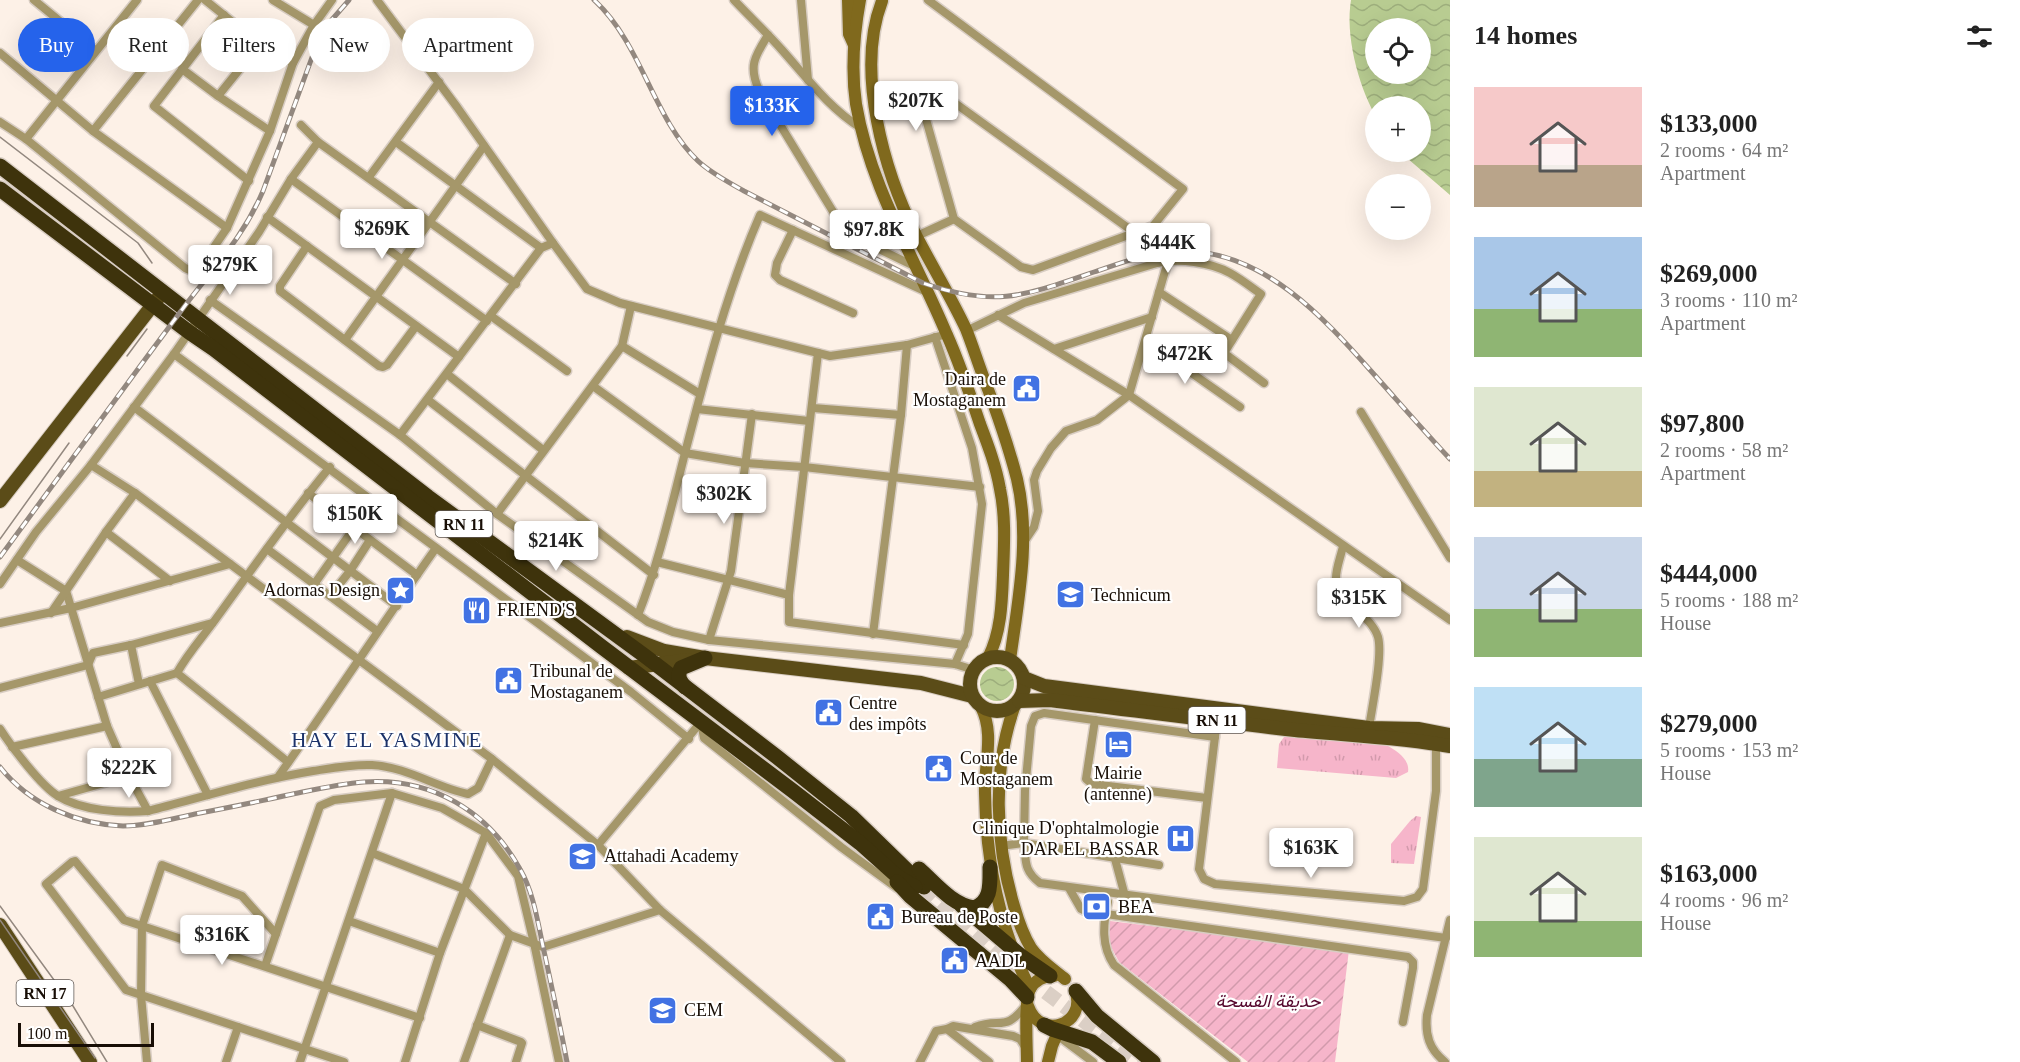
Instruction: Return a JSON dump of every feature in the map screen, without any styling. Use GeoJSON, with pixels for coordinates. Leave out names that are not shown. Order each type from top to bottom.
{"type":"FeatureCollection","features":[{"type":"Feature","properties":{"kind":"highway","name":"RN 11"},"geometry":{"type":"LineString","coordinates":[[0,166],[428,497],[656,664],[851,816],[918,891]]}},
{"type":"Feature","properties":{"kind":"highway","name":"RN 11"},"geometry":{"type":"LineString","coordinates":[[0,189],[224,356],[860,843],[918,891]]}},
{"type":"Feature","properties":{"kind":"highway"},"geometry":{"type":"LineString","coordinates":[[687,689],[679,681],[678,674],[681,668],[705,658]]}},
{"type":"Feature","properties":{"kind":"highway"},"geometry":{"type":"LineString","coordinates":[[851,816],[897,850],[1012,948],[1050,976]]}},
{"type":"Feature","properties":{"kind":"highway"},"geometry":{"type":"LineString","coordinates":[[960,905],[974,908],[984,903],[989,892],[990,867]]}},
{"type":"Feature","properties":{"kind":"highway"},"geometry":{"type":"LineString","coordinates":[[918,891],[1028,999]]}},
{"type":"Feature","properties":{"kind":"highway"},"geometry":{"type":"LineString","coordinates":[[1076,991],[1097,1016],[1153,1062]]}},
{"type":"Feature","properties":{"kind":"highway"},"geometry":{"type":"LineString","coordinates":[[1055,1028],[1092,1042],[1119,1062]]}},
{"type":"Feature","properties":{"kind":"main road"},"geometry":{"type":"LineString","coordinates":[[848,0],[849,34],[855,47]]}},
{"type":"Feature","properties":{"kind":"main road"},"geometry":{"type":"LineString","coordinates":[[860,0],[855,47],[856,101],[876,180],[927,292],[941,336],[995,465],[1004,515],[1003,584],[998,633],[988,658]]}},
{"type":"Feature","properties":{"kind":"main road"},"geometry":{"type":"LineString","coordinates":[[872,0],[883,0],[872,37],[873,86],[889,167],[917,236],[948,292],[966,331],[996,413],[1017,482],[1022,546],[1019,599],[1010,660]]}},
{"type":"Feature","properties":{"kind":"main road"},"geometry":{"type":"LineString","coordinates":[[0,501],[164,292]]}},
{"type":"Feature","properties":{"kind":"main road"},"geometry":{"type":"LineString","coordinates":[[610,630],[663,651],[921,683],[972,696]]}},
{"type":"Feature","properties":{"kind":"main road"},"geometry":{"type":"LineString","coordinates":[[629,668],[705,658]]}},
{"type":"Feature","properties":{"kind":"main road"},"geometry":{"type":"LineString","coordinates":[[988,658],[1010,660],[1019,668],[1024,678],[1025,686],[1006,730],[1000,777],[1001,846],[1009,891],[1022,930],[1038,956],[1076,991],[1078,999],[1074,1015],[1055,1028],[1031,1014],[1001,915],[990,867],[985,791],[988,723],[981,707],[972,696],[970,680],[973,671],[988,658]]}},
{"type":"Feature","properties":{"kind":"main road"},"geometry":{"type":"LineString","coordinates":[[921,683],[953,681],[973,671]]}},
{"type":"Feature","properties":{"kind":"main road","name":"RN 11"},"geometry":{"type":"LineString","coordinates":[[1024,678],[1044,686],[1369,728],[1418,729],[1450,735]]}},
{"type":"Feature","properties":{"kind":"main road","name":"RN 11"},"geometry":{"type":"LineString","coordinates":[[1017,703],[1050,700],[1450,746]]}},
{"type":"Feature","properties":{"kind":"main road"},"geometry":{"type":"LineString","coordinates":[[981,707],[1002,712],[1017,703]]}},
{"type":"Feature","properties":{"kind":"main road","name":"RN 17"},"geometry":{"type":"LineString","coordinates":[[0,925],[90,1062]]}},
{"type":"Feature","properties":{"kind":"main road"},"geometry":{"type":"LineString","coordinates":[[1027,1056],[1028,999],[1035,982],[1050,976],[1065,979]]}},
{"type":"Feature","properties":{"kind":"main road"},"geometry":{"type":"LineString","coordinates":[[1048,1062],[1055,1028]]}},
{"type":"Feature","properties":{"kind":"street"},"geometry":{"type":"LineString","coordinates":[[34,0],[56,18]]}},
{"type":"Feature","properties":{"kind":"street"},"geometry":{"type":"LineString","coordinates":[[95,50],[134,3],[123,0]]}},
{"type":"Feature","properties":{"kind":"street"},"geometry":{"type":"LineString","coordinates":[[93,131],[198,0]]}},
{"type":"Feature","properties":{"kind":"street"},"geometry":{"type":"LineString","coordinates":[[205,0],[228,18]]}},
{"type":"Feature","properties":{"kind":"street"},"geometry":{"type":"LineString","coordinates":[[273,0],[308,22]]}},
{"type":"Feature","properties":{"kind":"street"},"geometry":{"type":"LineString","coordinates":[[320,18],[332,0]]}},
{"type":"Feature","properties":{"kind":"street"},"geometry":{"type":"LineString","coordinates":[[377,0],[439,82],[587,289],[620,303],[830,356],[907,345],[941,336],[972,448],[980,487],[982,516],[968,634],[955,664]]}},
{"type":"Feature","properties":{"kind":"street"},"geometry":{"type":"LineString","coordinates":[[734,0],[833,107],[846,119],[861,128]]}},
{"type":"Feature","properties":{"kind":"street"},"geometry":{"type":"LineString","coordinates":[[801,0],[808,80]]}},
{"type":"Feature","properties":{"kind":"street"},"geometry":{"type":"LineString","coordinates":[[928,0],[1183,189],[1153,226],[1135,233],[1032,270],[1020,267],[954,219],[924,112],[926,102],[935,93],[941,93],[1135,233]]}},
{"type":"Feature","properties":{"kind":"street"},"geometry":{"type":"LineString","coordinates":[[189,60],[224,15]]}},
{"type":"Feature","properties":{"kind":"street"},"geometry":{"type":"LineString","coordinates":[[768,35],[753,64],[753,78],[846,233],[914,266]]}},
{"type":"Feature","properties":{"kind":"street"},"geometry":{"type":"LineString","coordinates":[[296,58],[308,37]]}},
{"type":"Feature","properties":{"kind":"street"},"geometry":{"type":"LineString","coordinates":[[0,53],[93,131],[227,228]]}},
{"type":"Feature","properties":{"kind":"street"},"geometry":{"type":"LineString","coordinates":[[26,139],[78,72]]}},
{"type":"Feature","properties":{"kind":"street"},"geometry":{"type":"LineString","coordinates":[[180,72],[154,104],[154,108],[249,181]]}},
{"type":"Feature","properties":{"kind":"street"},"geometry":{"type":"LineString","coordinates":[[186,72],[270,131]]}},
{"type":"Feature","properties":{"kind":"street"},"geometry":{"type":"LineString","coordinates":[[218,96],[237,72]]}},
{"type":"Feature","properties":{"kind":"street"},"geometry":{"type":"LineString","coordinates":[[0,122],[26,139],[185,268],[192,271],[199,269],[227,228],[270,131],[290,72]]}},
{"type":"Feature","properties":{"kind":"street"},"geometry":{"type":"LineString","coordinates":[[369,177],[439,82]]}},
{"type":"Feature","properties":{"kind":"street"},"geometry":{"type":"LineString","coordinates":[[301,125],[318,142],[516,284]]}},
{"type":"Feature","properties":{"kind":"street"},"geometry":{"type":"LineString","coordinates":[[0,584],[36,532],[91,465],[174,354],[318,142]]}},
{"type":"Feature","properties":{"kind":"street"},"geometry":{"type":"LineString","coordinates":[[396,142],[541,248]]}},
{"type":"Feature","properties":{"kind":"street"},"geometry":{"type":"LineString","coordinates":[[345,340],[484,146]]}},
{"type":"Feature","properties":{"kind":"street"},"geometry":{"type":"LineString","coordinates":[[291,179],[567,371]]}},
{"type":"Feature","properties":{"kind":"street"},"geometry":{"type":"LineString","coordinates":[[638,615],[654,575],[719,327],[741,258],[760,214],[927,292]]}},
{"type":"Feature","properties":{"kind":"street"},"geometry":{"type":"LineString","coordinates":[[267,217],[459,357]]}},
{"type":"Feature","properties":{"kind":"street"},"geometry":{"type":"LineString","coordinates":[[917,236],[954,219]]}},
{"type":"Feature","properties":{"kind":"street"},"geometry":{"type":"LineString","coordinates":[[793,230],[777,263],[775,275],[780,280],[852,313]]}},
{"type":"Feature","properties":{"kind":"street"},"geometry":{"type":"LineString","coordinates":[[400,435],[541,248],[553,243]]}},
{"type":"Feature","properties":{"kind":"street"},"geometry":{"type":"LineString","coordinates":[[307,246],[279,288],[345,340],[383,367],[387,365],[416,326]]}},
{"type":"Feature","properties":{"kind":"street"},"geometry":{"type":"LineString","coordinates":[[966,331],[1024,303],[1168,261],[1212,266],[1230,273],[1262,294],[1224,353],[1264,383]]}},
{"type":"Feature","properties":{"kind":"street"},"geometry":{"type":"LineString","coordinates":[[1022,546],[1037,518],[1034,480],[1051,448],[1066,431],[1097,420],[1129,395],[1168,261]]}},
{"type":"Feature","properties":{"kind":"street"},"geometry":{"type":"LineString","coordinates":[[1159,292],[1232,340]]}},
{"type":"Feature","properties":{"kind":"street"},"geometry":{"type":"LineString","coordinates":[[210,300],[400,435],[497,514],[648,622],[673,632],[709,640],[955,664],[973,671]]}},
{"type":"Feature","properties":{"kind":"street"},"geometry":{"type":"LineString","coordinates":[[497,514],[622,346],[631,306]]}},
{"type":"Feature","properties":{"kind":"street"},"geometry":{"type":"LineString","coordinates":[[998,315],[1129,395],[1450,620]]}},
{"type":"Feature","properties":{"kind":"street"},"geometry":{"type":"LineString","coordinates":[[1054,349],[1152,317]]}},
{"type":"Feature","properties":{"kind":"street"},"geometry":{"type":"LineString","coordinates":[[1146,341],[1240,407]]}},
{"type":"Feature","properties":{"kind":"street"},"geometry":{"type":"LineString","coordinates":[[873,634],[901,415],[907,345]]}},
{"type":"Feature","properties":{"kind":"street"},"geometry":{"type":"LineString","coordinates":[[622,346],[700,393]]}},
{"type":"Feature","properties":{"kind":"street"},"geometry":{"type":"LineString","coordinates":[[818,353],[788,619],[792,623],[964,645]]}},
{"type":"Feature","properties":{"kind":"street"},"geometry":{"type":"LineString","coordinates":[[174,354],[330,467],[631,692],[689,739]]}},
{"type":"Feature","properties":{"kind":"street"},"geometry":{"type":"LineString","coordinates":[[447,374],[543,450]]}},
{"type":"Feature","properties":{"kind":"street"},"geometry":{"type":"LineString","coordinates":[[593,386],[685,453],[745,463],[804,467],[980,487]]}},
{"type":"Feature","properties":{"kind":"street"},"geometry":{"type":"LineString","coordinates":[[428,400],[654,575]]}},
{"type":"Feature","properties":{"kind":"street"},"geometry":{"type":"LineString","coordinates":[[134,407],[397,606]]}},
{"type":"Feature","properties":{"kind":"street"},"geometry":{"type":"LineString","coordinates":[[813,408],[901,415]]}},
{"type":"Feature","properties":{"kind":"street"},"geometry":{"type":"LineString","coordinates":[[696,409],[809,421]]}},
{"type":"Feature","properties":{"kind":"street"},"geometry":{"type":"LineString","coordinates":[[1361,412],[1450,558]]}},
{"type":"Feature","properties":{"kind":"street"},"geometry":{"type":"LineString","coordinates":[[709,640],[731,572],[752,414]]}},
{"type":"Feature","properties":{"kind":"street"},"geometry":{"type":"LineString","coordinates":[[91,465],[135,493],[492,759],[598,845],[660,910],[841,1062]]}},
{"type":"Feature","properties":{"kind":"street"},"geometry":{"type":"LineString","coordinates":[[98,697],[177,673],[190,651],[330,467]]}},
{"type":"Feature","properties":{"kind":"street"},"geometry":{"type":"LineString","coordinates":[[51,613],[135,493]]}},
{"type":"Feature","properties":{"kind":"street"},"geometry":{"type":"LineString","coordinates":[[308,494],[417,575]]}},
{"type":"Feature","properties":{"kind":"street"},"geometry":{"type":"LineString","coordinates":[[315,583],[354,528]]}},
{"type":"Feature","properties":{"kind":"street"},"geometry":{"type":"LineString","coordinates":[[106,532],[170,581]]}},
{"type":"Feature","properties":{"kind":"street"},"geometry":{"type":"LineString","coordinates":[[330,596],[370,540]]}},
{"type":"Feature","properties":{"kind":"street"},"geometry":{"type":"LineString","coordinates":[[1343,546],[1336,585],[1342,595],[1376,630],[1379,640],[1369,728]]}},
{"type":"Feature","properties":{"kind":"street"},"geometry":{"type":"LineString","coordinates":[[278,777],[436,548]]}},
{"type":"Feature","properties":{"kind":"street"},"geometry":{"type":"LineString","coordinates":[[267,549],[377,631]]}},
{"type":"Feature","properties":{"kind":"street"},"geometry":{"type":"LineString","coordinates":[[17,560],[66,591],[107,726],[129,776],[148,811]]}},
{"type":"Feature","properties":{"kind":"street"},"geometry":{"type":"LineString","coordinates":[[657,562],[789,595]]}},
{"type":"Feature","properties":{"kind":"street"},"geometry":{"type":"LineString","coordinates":[[0,623],[71,608],[230,564]]}},
{"type":"Feature","properties":{"kind":"street"},"geometry":{"type":"LineString","coordinates":[[88,665],[93,652],[131,645],[214,622]]}},
{"type":"Feature","properties":{"kind":"street"},"geometry":{"type":"LineString","coordinates":[[131,645],[140,684]]}},
{"type":"Feature","properties":{"kind":"street"},"geometry":{"type":"LineString","coordinates":[[0,688],[88,665]]}},
{"type":"Feature","properties":{"kind":"street"},"geometry":{"type":"LineString","coordinates":[[177,673],[288,762]]}},
{"type":"Feature","properties":{"kind":"street"},"geometry":{"type":"LineString","coordinates":[[150,681],[208,795]]}},
{"type":"Feature","properties":{"kind":"street"},"geometry":{"type":"LineString","coordinates":[[1215,737],[1044,713],[1035,716],[1031,726],[1025,790],[1024,843],[1026,868],[1031,876],[1040,883],[1069,888],[1446,938]]}},
{"type":"Feature","properties":{"kind":"street"},"geometry":{"type":"LineString","coordinates":[[1095,720],[1086,779],[1092,784],[1207,798]]}},
{"type":"Feature","properties":{"kind":"street"},"geometry":{"type":"LineString","coordinates":[[1217,720],[1199,869],[1202,877],[1209,883],[1409,901],[1417,897],[1423,889],[1436,791],[1436,743]]}},
{"type":"Feature","properties":{"kind":"street"},"geometry":{"type":"LineString","coordinates":[[598,845],[701,722]]}},
{"type":"Feature","properties":{"kind":"street"},"geometry":{"type":"LineString","coordinates":[[701,722],[704,738],[841,847],[918,891]]}},
{"type":"Feature","properties":{"kind":"street"},"geometry":{"type":"LineString","coordinates":[[12,747],[107,726]]}},
{"type":"Feature","properties":{"kind":"street"},"geometry":{"type":"LineString","coordinates":[[0,729],[12,747],[57,796],[88,807],[128,812],[148,811],[278,777],[333,768],[372,765],[399,769],[468,794],[478,788],[492,759]]}},
{"type":"Feature","properties":{"kind":"street"},"geometry":{"type":"LineString","coordinates":[[57,796],[129,776]]}},
{"type":"Feature","properties":{"kind":"street"},"geometry":{"type":"LineString","coordinates":[[300,1062],[392,793]]}},
{"type":"Feature","properties":{"kind":"street"},"geometry":{"type":"LineString","coordinates":[[265,966],[320,806],[334,800],[392,793],[442,808],[486,833],[518,876],[559,1062]]}},
{"type":"Feature","properties":{"kind":"street"},"geometry":{"type":"LineString","coordinates":[[405,1062],[440,953],[486,833]]}},
{"type":"Feature","properties":{"kind":"street"},"geometry":{"type":"LineString","coordinates":[[1001,846],[1024,843],[1159,865]]}},
{"type":"Feature","properties":{"kind":"street"},"geometry":{"type":"LineString","coordinates":[[372,853],[464,889],[510,935],[543,947],[660,910]]}},
{"type":"Feature","properties":{"kind":"street"},"geometry":{"type":"LineString","coordinates":[[1115,859],[1125,896]]}},
{"type":"Feature","properties":{"kind":"street"},"geometry":{"type":"LineString","coordinates":[[344,1062],[126,990],[46,884],[75,861],[124,920],[420,1018]]}},
{"type":"Feature","properties":{"kind":"street"},"geometry":{"type":"LineString","coordinates":[[147,1062],[141,995],[142,926],[162,865],[242,896],[276,934]]}},
{"type":"Feature","properties":{"kind":"street"},"geometry":{"type":"LineString","coordinates":[[1069,888],[1085,912],[1408,957],[1413,962],[1413,968],[1403,1022]]}},
{"type":"Feature","properties":{"kind":"street"},"geometry":{"type":"LineString","coordinates":[[1108,902],[1104,945],[1114,965],[1236,1062]]}},
{"type":"Feature","properties":{"kind":"street"},"geometry":{"type":"LineString","coordinates":[[1445,1062],[1437,1055],[1425,1030],[1450,920]]}},
{"type":"Feature","properties":{"kind":"street"},"geometry":{"type":"LineString","coordinates":[[348,921],[440,953]]}},
{"type":"Feature","properties":{"kind":"street"},"geometry":{"type":"LineString","coordinates":[[464,1062],[510,935]]}},
{"type":"Feature","properties":{"kind":"street"},"geometry":{"type":"LineString","coordinates":[[971,1028],[1011,1021],[1016,1018],[1028,999]]}},
{"type":"Feature","properties":{"kind":"street"},"geometry":{"type":"LineString","coordinates":[[477,1025],[521,1042],[516,1062]]}},
{"type":"Feature","properties":{"kind":"street"},"geometry":{"type":"LineString","coordinates":[[920,1062],[936,1031],[953,1026],[1020,1039],[1027,1056]]}},
{"type":"Feature","properties":{"kind":"street"},"geometry":{"type":"LineString","coordinates":[[226,1062],[238,1027]]}},
{"type":"Feature","properties":{"kind":"street"},"geometry":{"type":"LineString","coordinates":[[1055,1028],[1092,1062]]}},
{"type":"Feature","properties":{"kind":"street"},"geometry":{"type":"LineString","coordinates":[[947,1029],[989,1062]]}},
{"type":"Feature","properties":{"kind":"green space"},"geometry":{"type":"Polygon","coordinates":[[[1292,735],[1386,745],[1405,759],[1408,772],[1396,778],[1277,768],[1279,744],[1284,737],[1292,735]]]}},
{"type":"Feature","properties":{"kind":"green space"},"geometry":{"type":"Polygon","coordinates":[[[1416,816],[1421,817],[1414,864],[1391,863],[1391,844],[1416,816]]]}},
{"type":"Feature","properties":{"kind":"green space","name":"حديقة الفسحة"},"geometry":{"type":"Polygon","coordinates":[[[1110,921],[1349,950],[1335,1062],[1248,1062],[1119,962],[1109,943],[1110,921]]]}},
{"type":"Feature","properties":{"kind":"water"},"geometry":{"type":"Polygon","coordinates":[[[1351,0],[1450,0],[1450,195],[1431,179],[1431,174],[1426,174],[1412,162],[1431,162],[1431,96],[1366,96],[1354,59],[1350,28],[1351,0]]]}},
{"type":"Feature","properties":{"kind":"water"},"geometry":{"type":"Polygon","coordinates":[[[997,667],[1009,672],[1014,684],[1009,696],[997,701],[985,696],[980,684],[985,672],[997,667]]]}},
{"type":"Feature","properties":{"kind":"tunnel"},"geometry":{"type":"LineString","coordinates":[[924,887],[997,955],[1138,1062]]}},
{"type":"Feature","properties":{"kind":"tram line"},"geometry":{"type":"LineString","coordinates":[[0,137],[138,243],[152,263]]}},
{"type":"Feature","properties":{"kind":"tram line"},"geometry":{"type":"LineString","coordinates":[[127,356],[147,329]]}},
{"type":"Feature","properties":{"kind":"tram line"},"geometry":{"type":"LineString","coordinates":[[0,539],[69,443]]}},
{"type":"Feature","properties":{"kind":"tram line"},"geometry":{"type":"LineString","coordinates":[[0,906],[73,1006],[107,1062]]}},
{"type":"Feature","properties":{"kind":"tram line"},"geometry":{"type":"LineString","coordinates":[[0,920],[95,1058]]}},
{"type":"Feature","properties":{"kind":"railway"},"geometry":{"type":"LineString","coordinates":[[0,557],[227,252],[246,223],[263,191],[318,41],[329,23],[349,0]]}},
{"type":"Feature","properties":{"kind":"railway"},"geometry":{"type":"LineString","coordinates":[[594,0],[624,38],[658,103],[683,144],[703,165],[744,191],[923,283],[971,295],[991,297],[1028,293],[1162,252],[1186,251],[1215,255],[1241,263],[1267,276],[1312,310],[1353,350],[1450,459]]}},
{"type":"Feature","properties":{"kind":"railway"},"geometry":{"type":"LineString","coordinates":[[0,767],[25,792],[55,810],[88,821],[123,826],[150,824],[326,787],[364,782],[412,785],[455,802],[492,830],[507,848],[525,878],[532,898],[567,1062]]}},
{"type":"Feature","properties":{"kind":"place","name":"Daira de Mostaganem"},"geometry":{"type":"Point","coordinates":[1027,389]}},
{"type":"Feature","properties":{"kind":"place","name":"Adornas Design"},"geometry":{"type":"Point","coordinates":[401,590]}},
{"type":"Feature","properties":{"kind":"place","name":"Technicum"},"geometry":{"type":"Point","coordinates":[1070,595]}},
{"type":"Feature","properties":{"kind":"place","name":"FRIEND'S"},"geometry":{"type":"Point","coordinates":[476,610]}},
{"type":"Feature","properties":{"kind":"place","name":"Tribunal de Mostaganem"},"geometry":{"type":"Point","coordinates":[509,681]}},
{"type":"Feature","properties":{"kind":"place","name":"Centre des impôts"},"geometry":{"type":"Point","coordinates":[828,713]}},
{"type":"Feature","properties":{"kind":"place","name":"Mairie (antenne)"},"geometry":{"type":"Point","coordinates":[1118,744]}},
{"type":"Feature","properties":{"kind":"place","name":"Cour de Mostaganem"},"geometry":{"type":"Point","coordinates":[939,768]}},
{"type":"Feature","properties":{"kind":"place","name":"Clinique D'ophtalmologie DAR EL BASSAR"},"geometry":{"type":"Point","coordinates":[1180,838]}},
{"type":"Feature","properties":{"kind":"place","name":"Attahadi Academy"},"geometry":{"type":"Point","coordinates":[583,856]}},
{"type":"Feature","properties":{"kind":"place","name":"BEA"},"geometry":{"type":"Point","coordinates":[1097,907]}},
{"type":"Feature","properties":{"kind":"place","name":"Bureau de Poste"},"geometry":{"type":"Point","coordinates":[880,917]}},
{"type":"Feature","properties":{"kind":"place","name":"AADL"},"geometry":{"type":"Point","coordinates":[954,961]}},
{"type":"Feature","properties":{"kind":"place","name":"CEM"},"geometry":{"type":"Point","coordinates":[663,1010]}},
{"type":"Feature","properties":{"kind":"district","name":"HAY EL YASMINE"},"geometry":{"type":"Point","coordinates":[387,740]}}]}
